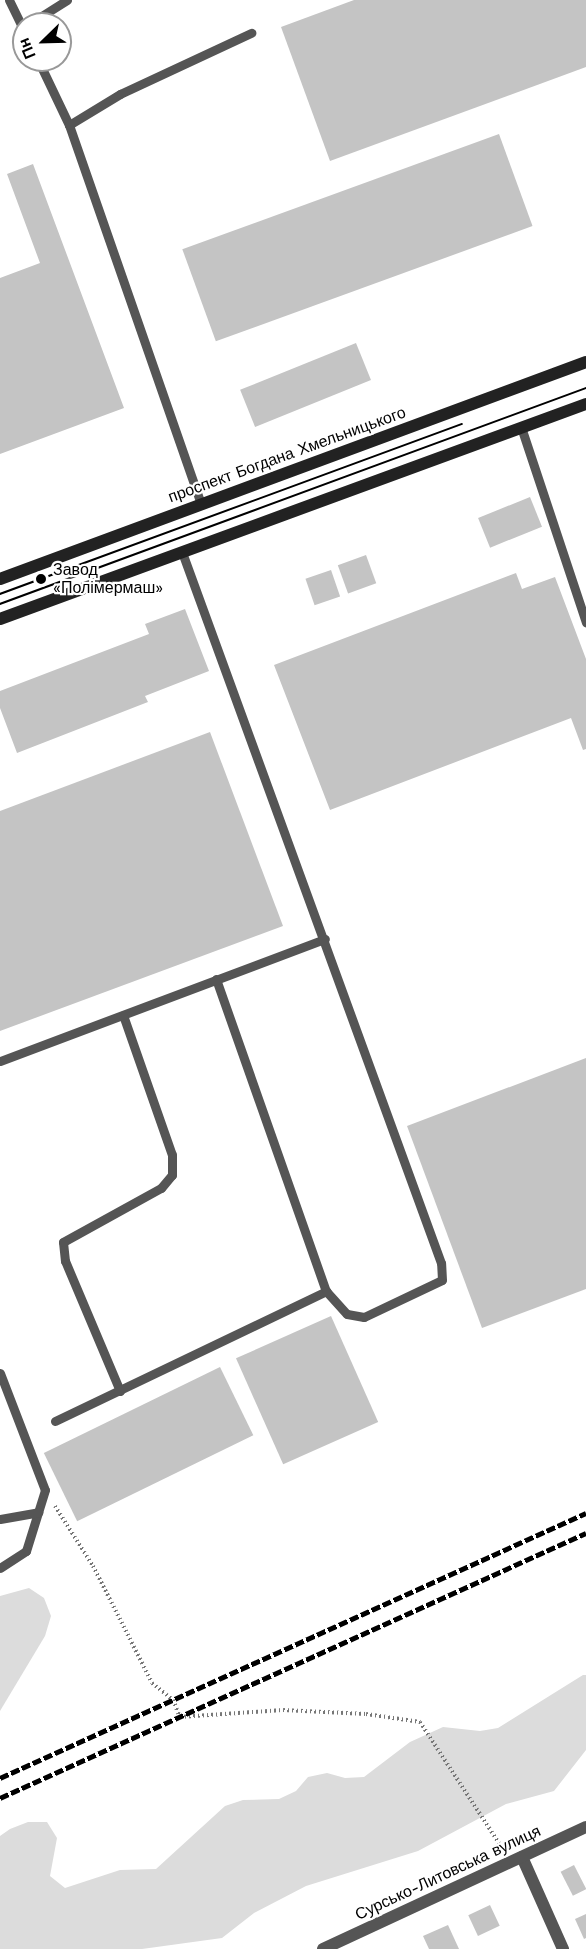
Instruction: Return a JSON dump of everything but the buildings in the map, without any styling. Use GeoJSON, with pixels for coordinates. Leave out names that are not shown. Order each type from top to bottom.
{"type":"FeatureCollection","features":[{"type":"Feature","properties":{"kind":"main road","name":"проспект Богдана Хмельницького"},"geometry":{"type":"LineString","coordinates":[[0,579],[586,362]]}},
{"type":"Feature","properties":{"kind":"main road"},"geometry":{"type":"LineString","coordinates":[[0,619],[586,404]]}},
{"type":"Feature","properties":{"kind":"street","name":"Сурсько-Литовська вулиця"},"geometry":{"type":"LineString","coordinates":[[323,1949],[586,1827]]}},
{"type":"Feature","properties":{"kind":"street"},"geometry":{"type":"LineString","coordinates":[[517,1859],[563,1949]]}},
{"type":"Feature","properties":{"kind":"lane"},"geometry":{"type":"LineString","coordinates":[[49,12],[67,0]]}},
{"type":"Feature","properties":{"kind":"lane"},"geometry":{"type":"LineString","coordinates":[[69,125],[120,94],[251,33]]}},
{"type":"Feature","properties":{"kind":"lane"},"geometry":{"type":"LineString","coordinates":[[44,72],[69,125],[201,504]]}},
{"type":"Feature","properties":{"kind":"lane"},"geometry":{"type":"LineString","coordinates":[[520,427],[586,622]]}},
{"type":"Feature","properties":{"kind":"lane"},"geometry":{"type":"LineString","coordinates":[[182,552],[325,939],[441,1263],[442,1280],[364,1317],[347,1314],[326,1291],[216,979]]}},
{"type":"Feature","properties":{"kind":"lane"},"geometry":{"type":"LineString","coordinates":[[0,1061],[325,939]]}},
{"type":"Feature","properties":{"kind":"lane"},"geometry":{"type":"LineString","coordinates":[[120,1391],[65,1261],[63,1242],[161,1188],[172,1175],[172,1155],[123,1015]]}},
{"type":"Feature","properties":{"kind":"lane"},"geometry":{"type":"LineString","coordinates":[[55,1421],[326,1291]]}},
{"type":"Feature","properties":{"kind":"lane"},"geometry":{"type":"LineString","coordinates":[[0,1373],[45,1491],[26,1551],[0,1568]]}},
{"type":"Feature","properties":{"kind":"lane"},"geometry":{"type":"LineString","coordinates":[[0,1519],[38,1512]]}},
{"type":"Feature","properties":{"kind":"path"},"geometry":{"type":"LineString","coordinates":[[45,1491],[93,1566],[152,1683],[173,1700],[180,1717],[283,1710],[366,1714],[420,1722],[517,1859]]}},
{"type":"Feature","properties":{"kind":"shaded area"},"geometry":{"type":"Polygon","coordinates":[[[29,1588],[44,1598],[51,1616],[45,1636],[0,1711],[0,1596],[29,1588]]]}},
{"type":"Feature","properties":{"kind":"shaded area"},"geometry":{"type":"Polygon","coordinates":[[[586,1675],[586,1750],[554,1791],[506,1804],[418,1851],[306,1886],[254,1913],[222,1938],[142,1949],[0,1949],[0,1836],[10,1829],[28,1822],[47,1822],[57,1838],[50,1876],[65,1888],[120,1870],[156,1869],[225,1806],[243,1800],[279,1799],[296,1791],[308,1777],[327,1773],[345,1778],[364,1777],[410,1742],[443,1727],[480,1731],[498,1728],[586,1675]]]}},
{"type":"Feature","properties":{"kind":"tram line"},"geometry":{"type":"LineString","coordinates":[[0,604],[586,388]]}},
{"type":"Feature","properties":{"kind":"tram line"},"geometry":{"type":"LineString","coordinates":[[0,594],[462,424]]}},
{"type":"Feature","properties":{"kind":"railway"},"geometry":{"type":"LineString","coordinates":[[0,1778],[586,1513]]}},
{"type":"Feature","properties":{"kind":"railway"},"geometry":{"type":"LineString","coordinates":[[0,1798],[586,1533]]}},
{"type":"Feature","properties":{"kind":"place","name":"Завод «Полімермаш»"},"geometry":{"type":"Point","coordinates":[41,579]}}]}
